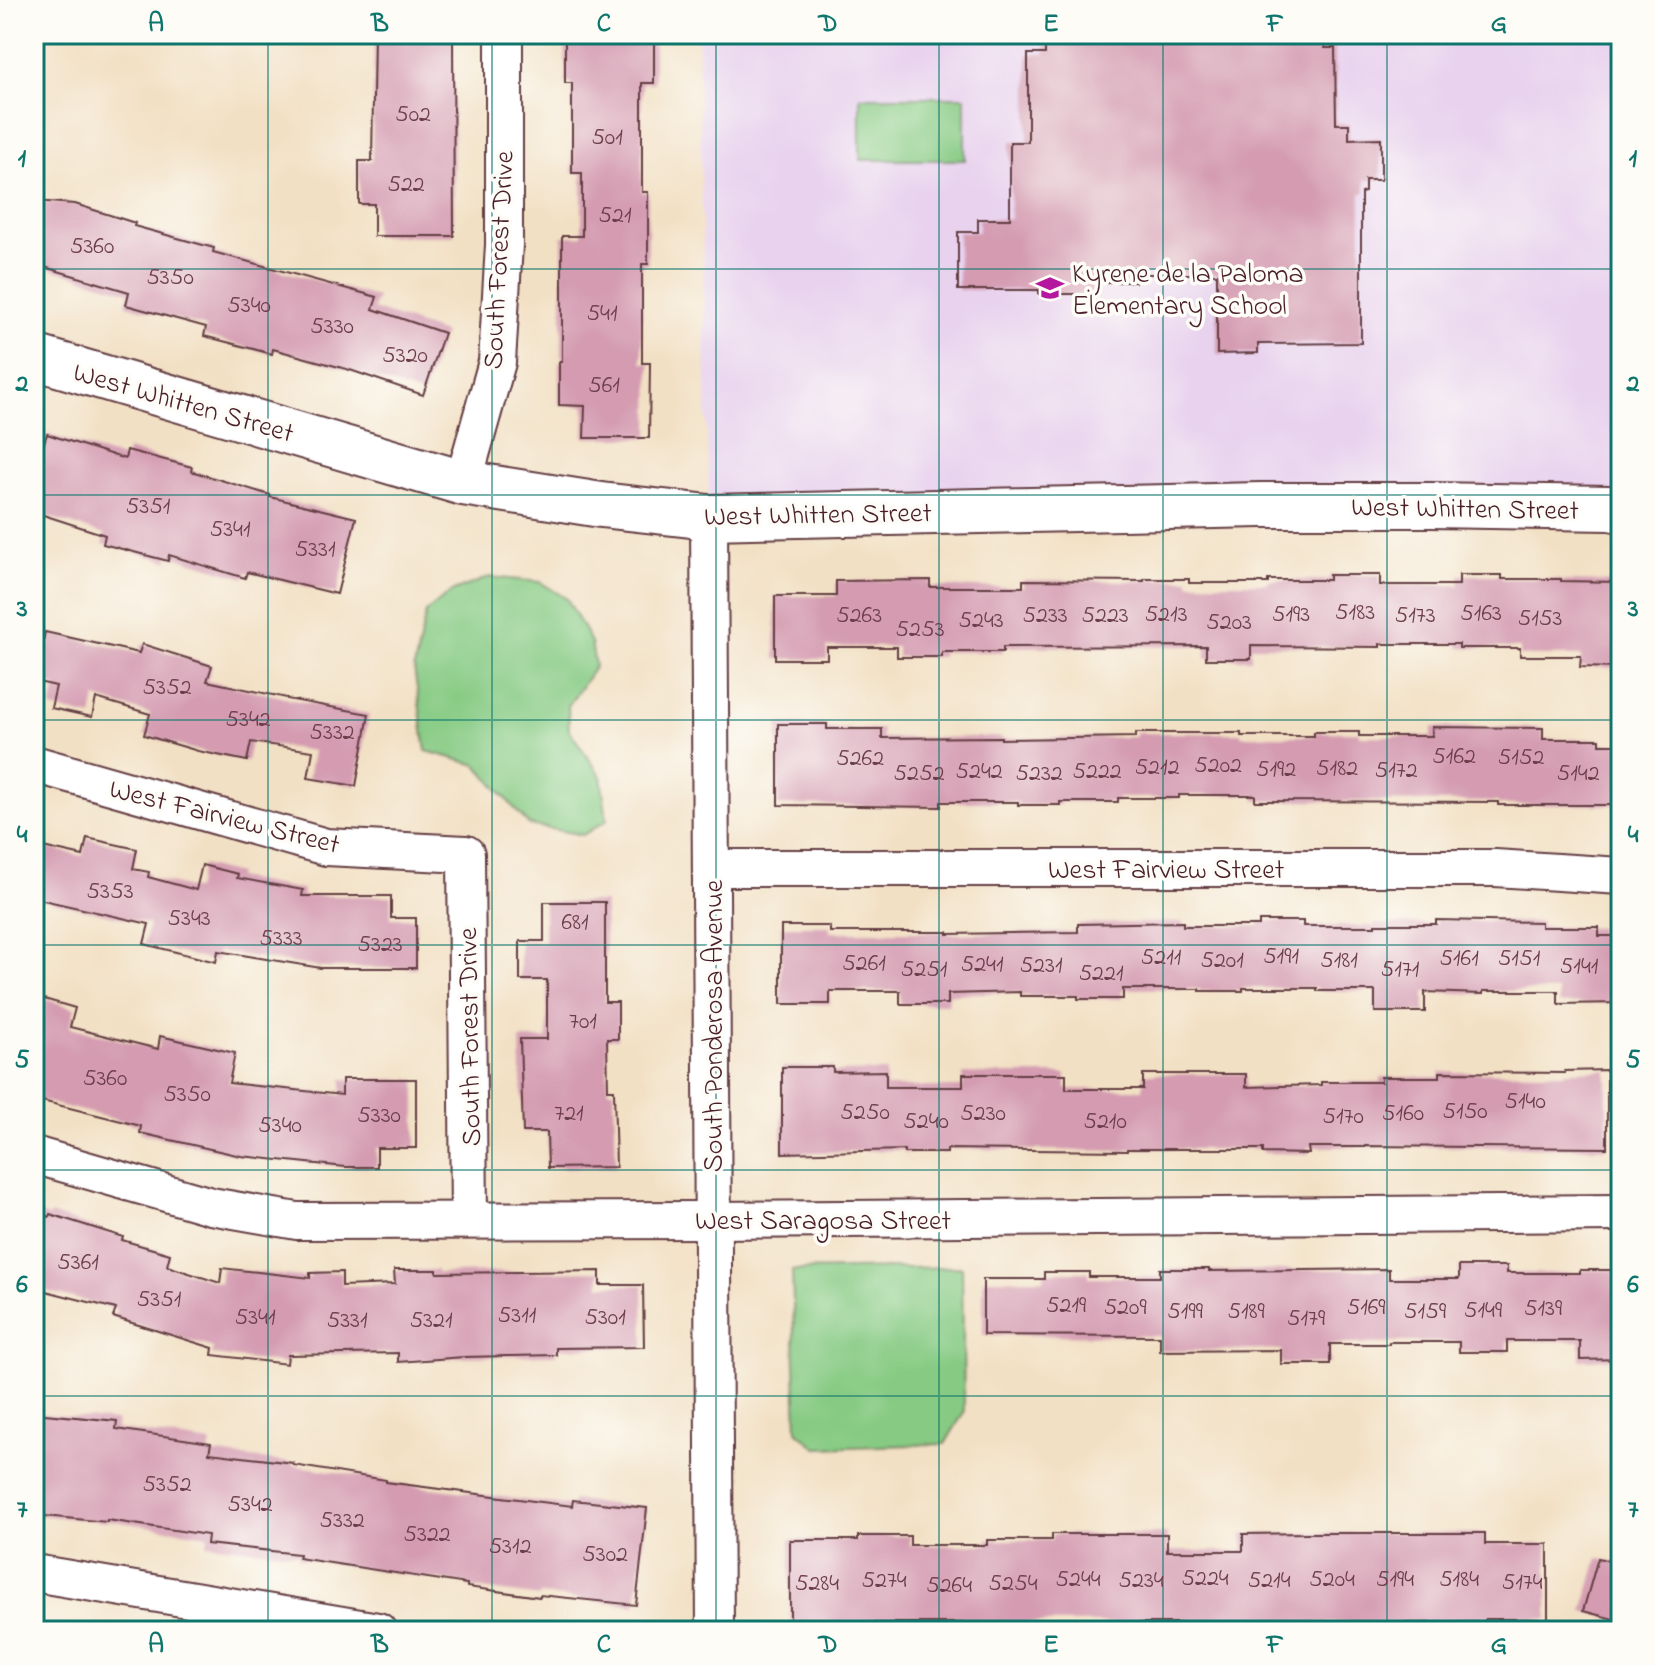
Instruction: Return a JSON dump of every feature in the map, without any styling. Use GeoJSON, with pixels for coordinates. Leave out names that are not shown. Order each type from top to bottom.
{"type":"FeatureCollection","features":[{"type":"Feature","properties":{"kind":"street","name":"South Forest Drive"},"geometry":{"type":"LineString","coordinates":[[463,483],[497,362],[504,245],[504,34]]}},
{"type":"Feature","properties":{"kind":"street","name":"West Whitten Street"},"geometry":{"type":"LineString","coordinates":[[34,357],[463,483],[601,505],[709,517],[1276,505],[1621,510]]}},
{"type":"Feature","properties":{"kind":"street","name":"South Ponderosa Avenue"},"geometry":{"type":"LineString","coordinates":[[709,517],[715,1631]]}},
{"type":"Feature","properties":{"kind":"street","name":"West Fairview Street"},"geometry":{"type":"LineString","coordinates":[[34,764],[326,847],[466,854]]}},
{"type":"Feature","properties":{"kind":"street","name":"South Forest Drive"},"geometry":{"type":"LineString","coordinates":[[466,854],[469,1220]]}},
{"type":"Feature","properties":{"kind":"street","name":"West Fairview Street"},"geometry":{"type":"LineString","coordinates":[[711,868],[1495,868],[1621,876]]}},
{"type":"Feature","properties":{"kind":"street","name":"West Saragosa Street"},"geometry":{"type":"LineString","coordinates":[[34,1155],[211,1206],[297,1221],[1621,1213]]}},
{"type":"Feature","properties":{"kind":"street"},"geometry":{"type":"LineString","coordinates":[[34,1573],[378,1631]]}},
{"type":"Feature","properties":{"kind":"shaded area","name":"Kyrene de la Paloma Elementary School"},"geometry":{"type":"Polygon","coordinates":[[[698,34],[1621,34],[1621,510],[709,517],[698,34]]]}},
{"type":"Feature","properties":{"kind":"green space"},"geometry":{"type":"Polygon","coordinates":[[[860,97],[965,97],[965,160],[860,160],[860,97]]]}},
{"type":"Feature","properties":{"kind":"green space"},"geometry":{"type":"Polygon","coordinates":[[[490,577],[540,582],[567,599],[591,642],[595,666],[568,706],[569,730],[601,776],[607,820],[583,835],[529,825],[477,765],[426,751],[414,668],[426,612],[451,592],[490,577]]]}},
{"type":"Feature","properties":{"kind":"green space"},"geometry":{"type":"Polygon","coordinates":[[[962,1267],[964,1412],[945,1444],[817,1448],[797,1431],[792,1270],[962,1267]]]}},
{"type":"Feature","properties":{"kind":"building"},"geometry":{"type":"Polygon","coordinates":[[[374,34],[453,34],[454,236],[374,236],[374,204],[359,204],[359,161],[372,161],[374,34]]]}},
{"type":"Feature","properties":{"kind":"building"},"geometry":{"type":"Polygon","coordinates":[[[565,34],[654,34],[654,83],[642,83],[642,192],[648,192],[648,264],[642,264],[642,363],[650,363],[649,438],[584,438],[585,406],[559,405],[562,236],[582,236],[582,173],[572,173],[572,83],[565,83],[565,34]]]}},
{"type":"Feature","properties":{"kind":"building"},"geometry":{"type":"Polygon","coordinates":[[[1045,34],[1325,34],[1325,48],[1335,48],[1336,124],[1349,124],[1349,139],[1381,138],[1381,180],[1365,180],[1365,192],[1361,193],[1361,343],[1258,344],[1258,353],[1217,354],[1217,274],[1135,274],[1135,282],[1098,282],[1098,294],[958,290],[958,232],[978,232],[978,219],[1010,219],[1010,142],[1028,142],[1028,54],[1045,54],[1045,34]]]}},
{"type":"Feature","properties":{"kind":"building"},"geometry":{"type":"Polygon","coordinates":[[[34,201],[75,204],[135,223],[134,226],[214,248],[213,252],[377,297],[373,309],[444,333],[423,395],[350,370],[273,349],[272,354],[204,336],[206,327],[126,305],[129,292],[34,264],[34,201]]]}},
{"type":"Feature","properties":{"kind":"building"},"geometry":{"type":"Polygon","coordinates":[[[47,434],[125,459],[127,450],[192,467],[191,471],[270,497],[356,518],[337,594],[247,572],[245,578],[169,555],[168,561],[103,544],[105,535],[34,512],[34,473],[47,434]]]}},
{"type":"Feature","properties":{"kind":"building"},"geometry":{"type":"Polygon","coordinates":[[[1329,575],[1380,575],[1380,585],[1459,585],[1459,575],[1621,582],[1621,668],[1580,667],[1581,656],[1520,656],[1520,648],[1459,648],[1459,644],[1251,646],[1251,659],[1206,659],[1206,646],[1003,647],[1003,652],[942,652],[942,657],[897,657],[897,647],[827,647],[827,659],[775,659],[775,596],[836,596],[836,581],[930,580],[930,587],[1023,587],[1023,580],[1189,579],[1189,583],[1268,583],[1268,580],[1329,580],[1329,575]]]}},
{"type":"Feature","properties":{"kind":"building"},"geometry":{"type":"Polygon","coordinates":[[[45,632],[139,653],[142,644],[212,666],[207,681],[369,714],[356,786],[308,778],[313,751],[251,742],[247,761],[144,735],[150,714],[96,698],[92,717],[51,708],[56,686],[34,681],[45,632]]]}},
{"type":"Feature","properties":{"kind":"building"},"geometry":{"type":"Polygon","coordinates":[[[778,724],[827,724],[827,729],[882,729],[882,738],[1001,739],[1136,737],[1136,733],[1314,736],[1314,732],[1359,732],[1359,736],[1432,736],[1432,727],[1543,728],[1543,739],[1600,739],[1600,744],[1621,744],[1621,805],[1255,801],[1255,795],[1179,795],[1179,798],[1118,798],[1118,802],[1060,802],[1060,805],[941,802],[941,807],[778,805],[778,724]]]}},
{"type":"Feature","properties":{"kind":"building"},"geometry":{"type":"Polygon","coordinates":[[[87,838],[137,849],[133,869],[149,872],[148,877],[196,890],[202,865],[238,874],[237,878],[303,890],[302,896],[391,896],[391,918],[416,918],[416,968],[321,968],[218,951],[216,962],[144,944],[149,924],[34,898],[34,845],[83,856],[87,838]]]}},
{"type":"Feature","properties":{"kind":"building"},"geometry":{"type":"Polygon","coordinates":[[[544,902],[605,902],[605,1002],[618,1002],[618,1039],[607,1039],[608,1090],[614,1090],[616,1167],[548,1168],[547,1132],[523,1132],[520,1039],[547,1039],[547,980],[520,980],[520,941],[544,941],[544,902]]]}},
{"type":"Feature","properties":{"kind":"building"},"geometry":{"type":"Polygon","coordinates":[[[1436,920],[1541,922],[1541,927],[1599,927],[1599,936],[1621,936],[1621,1003],[1558,1004],[1558,991],[1483,991],[1483,994],[1425,992],[1425,1012],[1375,1012],[1375,991],[1243,988],[1243,991],[1123,989],[1123,999],[1020,996],[1020,992],[948,994],[948,1004],[900,1004],[900,991],[830,991],[830,1004],[781,1004],[781,926],[830,926],[830,932],[948,934],[1078,932],[1078,924],[1183,922],[1183,926],[1259,926],[1259,921],[1303,921],[1303,926],[1375,926],[1436,924],[1436,920]]]}},
{"type":"Feature","properties":{"kind":"building"},"geometry":{"type":"Polygon","coordinates":[[[34,996],[75,1008],[70,1027],[158,1049],[160,1036],[235,1053],[229,1083],[342,1095],[342,1079],[416,1079],[416,1148],[377,1148],[377,1167],[346,1167],[241,1156],[140,1133],[141,1126],[34,1099],[34,996]]]}},
{"type":"Feature","properties":{"kind":"building"},"geometry":{"type":"Polygon","coordinates":[[[782,1067],[833,1067],[833,1072],[886,1071],[886,1087],[963,1087],[963,1074],[1066,1074],[1066,1089],[1143,1089],[1143,1074],[1246,1074],[1246,1087],[1381,1082],[1381,1077],[1440,1077],[1440,1072],[1565,1073],[1607,1070],[1607,1148],[1308,1147],[1309,1154],[1263,1153],[1263,1149],[947,1149],[947,1153],[904,1153],[904,1150],[782,1153],[782,1067]]]}},
{"type":"Feature","properties":{"kind":"building"},"geometry":{"type":"Polygon","coordinates":[[[34,1212],[49,1217],[50,1214],[170,1254],[167,1266],[220,1283],[222,1268],[310,1278],[310,1273],[342,1272],[342,1286],[395,1284],[394,1270],[437,1270],[437,1273],[600,1271],[600,1285],[643,1285],[644,1347],[556,1348],[556,1355],[398,1362],[398,1353],[288,1355],[287,1364],[212,1355],[213,1348],[113,1317],[116,1309],[34,1288],[34,1212]]]}},
{"type":"Feature","properties":{"kind":"building"},"geometry":{"type":"Polygon","coordinates":[[[1459,1266],[1507,1266],[1507,1273],[1621,1270],[1621,1359],[1580,1360],[1580,1341],[1507,1341],[1507,1352],[1459,1352],[1459,1342],[1389,1342],[1330,1344],[1330,1364],[1281,1364],[1281,1350],[1160,1351],[1160,1336],[983,1335],[983,1279],[1044,1279],[1044,1272],[1089,1272],[1089,1277],[1160,1277],[1160,1269],[1389,1269],[1389,1279],[1459,1279],[1459,1266]]]}},
{"type":"Feature","properties":{"kind":"building"},"geometry":{"type":"Polygon","coordinates":[[[34,1413],[117,1421],[116,1429],[211,1443],[209,1453],[293,1463],[386,1482],[572,1506],[573,1500],[647,1508],[636,1605],[467,1587],[467,1584],[298,1558],[299,1554],[207,1544],[208,1535],[107,1520],[34,1515],[34,1413]]]}},
{"type":"Feature","properties":{"kind":"building"},"geometry":{"type":"Polygon","coordinates":[[[1485,1533],[1485,1544],[1548,1544],[1548,1619],[1420,1623],[790,1623],[790,1540],[910,1536],[910,1545],[987,1545],[987,1540],[1052,1540],[1052,1534],[1167,1534],[1167,1551],[1243,1551],[1243,1534],[1485,1533]]]}},
{"type":"Feature","properties":{"kind":"building"},"geometry":{"type":"Polygon","coordinates":[[[1598,1558],[1621,1564],[1621,1621],[1583,1611],[1598,1558]]]}},
{"type":"Feature","properties":{"kind":"place","name":"Kyrene de la Paloma Elementary School"},"geometry":{"type":"Point","coordinates":[1050,288]}}]}
